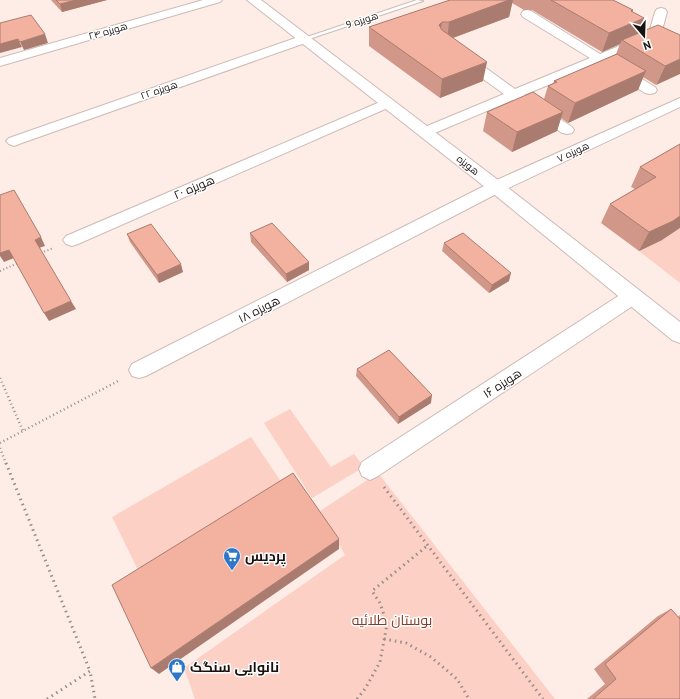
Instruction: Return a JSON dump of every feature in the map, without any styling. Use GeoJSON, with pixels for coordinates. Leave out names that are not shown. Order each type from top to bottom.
{"type":"FeatureCollection","features":[{"type":"Feature","properties":{"kind":"street","name":"هویزه ‍۲۴"},"geometry":{"type":"LineString","coordinates":[[0,62],[216,0]]}},
{"type":"Feature","properties":{"kind":"street","name":"هویزه"},"geometry":{"type":"LineString","coordinates":[[259,1],[304,39],[496,187],[680,334]]}},
{"type":"Feature","properties":{"kind":"street"},"geometry":{"type":"LineString","coordinates":[[654,36],[661,12]]}},
{"type":"Feature","properties":{"kind":"street"},"geometry":{"type":"LineString","coordinates":[[527,14],[650,90]]}},
{"type":"Feature","properties":{"kind":"street"},"geometry":{"type":"LineString","coordinates":[[425,132],[654,36],[680,43]]}},
{"type":"Feature","properties":{"kind":"street","name":"هویزه ‍۲۲"},"geometry":{"type":"LineString","coordinates":[[14,141],[304,39]]}},
{"type":"Feature","properties":{"kind":"street"},"geometry":{"type":"LineString","coordinates":[[452,50],[514,95],[567,130]]}},
{"type":"Feature","properties":{"kind":"street","name":"هویزه ۷"},"geometry":{"type":"LineString","coordinates":[[496,187],[680,102]]}},
{"type":"Feature","properties":{"kind":"street","name":"هویزه ‍۲۰"},"geometry":{"type":"LineString","coordinates":[[72,240],[387,103]]}},
{"type":"Feature","properties":{"kind":"street","name":"هویزه ‍۱۸"},"geometry":{"type":"LineString","coordinates":[[139,370],[496,187]]}},
{"type":"Feature","properties":{"kind":"street","name":"هویزه ‍۱۶"},"geometry":{"type":"LineString","coordinates":[[370,469],[633,296]]}},
{"type":"Feature","properties":{"kind":"lane","name":"هویزه 9"},"geometry":{"type":"LineString","coordinates":[[304,39],[420,1]]}},
{"type":"Feature","properties":{"kind":"path"},"geometry":{"type":"LineString","coordinates":[[36,256],[72,240]]}},
{"type":"Feature","properties":{"kind":"path"},"geometry":{"type":"LineString","coordinates":[[0,271],[22,262]]}},
{"type":"Feature","properties":{"kind":"path"},"geometry":{"type":"LineString","coordinates":[[0,443],[139,370]]}},
{"type":"Feature","properties":{"kind":"path"},"geometry":{"type":"LineString","coordinates":[[0,378],[23,431]]}},
{"type":"Feature","properties":{"kind":"path"},"geometry":{"type":"LineString","coordinates":[[0,448],[90,671],[95,699]]}},
{"type":"Feature","properties":{"kind":"path"},"geometry":{"type":"LineString","coordinates":[[370,469],[543,699]]}},
{"type":"Feature","properties":{"kind":"path"},"geometry":{"type":"LineString","coordinates":[[357,699],[365,689],[380,662],[387,624],[380,603],[372,591],[427,546]]}},
{"type":"Feature","properties":{"kind":"path"},"geometry":{"type":"LineString","coordinates":[[384,639],[406,643],[431,657],[457,679],[469,699]]}},
{"type":"Feature","properties":{"kind":"path"},"geometry":{"type":"LineString","coordinates":[[47,699],[90,671]]}},
{"type":"Feature","properties":{"kind":"green space"},"geometry":{"type":"Polygon","coordinates":[[[680,228],[680,283],[639,251],[680,228]]]}},
{"type":"Feature","properties":{"kind":"green space"},"geometry":{"type":"Polygon","coordinates":[[[290,409],[331,467],[354,454],[364,467],[312,498],[264,423],[290,409]]]}},
{"type":"Feature","properties":{"kind":"green space"},"geometry":{"type":"Polygon","coordinates":[[[251,437],[282,483],[139,572],[112,517],[251,437]]]}},
{"type":"Feature","properties":{"kind":"green space","name":"بوستان طلائیه"},"geometry":{"type":"Polygon","coordinates":[[[378,473],[555,699],[195,699],[184,668],[345,555],[320,511],[378,473]]]}},
{"type":"Feature","properties":{"kind":"building"},"geometry":{"type":"Polygon","coordinates":[[[56,0],[76,0],[60,4],[56,0]]]}},
{"type":"Feature","properties":{"kind":"building"},"geometry":{"type":"Polygon","coordinates":[[[450,0],[509,0],[449,22],[442,22],[439,25],[442,30],[487,62],[442,79],[369,27],[450,0]]]}},
{"type":"Feature","properties":{"kind":"building"},"geometry":{"type":"Polygon","coordinates":[[[551,0],[613,0],[633,10],[631,11],[644,18],[609,33],[551,0]]]}},
{"type":"Feature","properties":{"kind":"building"},"geometry":{"type":"Polygon","coordinates":[[[31,15],[45,34],[20,42],[18,39],[0,44],[0,23],[31,15]]]}},
{"type":"Feature","properties":{"kind":"building"},"geometry":{"type":"Polygon","coordinates":[[[658,25],[680,35],[680,59],[665,66],[622,40],[658,25]]]}},
{"type":"Feature","properties":{"kind":"building"},"geometry":{"type":"Polygon","coordinates":[[[617,54],[646,71],[575,103],[548,86],[557,82],[554,81],[617,54]]]}},
{"type":"Feature","properties":{"kind":"building"},"geometry":{"type":"Polygon","coordinates":[[[533,92],[563,112],[517,132],[487,112],[533,92]]]}},
{"type":"Feature","properties":{"kind":"building"},"geometry":{"type":"Polygon","coordinates":[[[680,144],[680,216],[673,221],[649,232],[610,204],[656,177],[640,167],[680,144]]]}},
{"type":"Feature","properties":{"kind":"building"},"geometry":{"type":"Polygon","coordinates":[[[14,190],[41,237],[35,240],[71,301],[44,313],[9,250],[0,253],[0,195],[14,190]]]}},
{"type":"Feature","properties":{"kind":"building"},"geometry":{"type":"Polygon","coordinates":[[[272,223],[309,262],[286,274],[250,233],[272,223]]]}},
{"type":"Feature","properties":{"kind":"building"},"geometry":{"type":"Polygon","coordinates":[[[151,224],[181,264],[157,275],[127,234],[151,224]]]}},
{"type":"Feature","properties":{"kind":"building"},"geometry":{"type":"Polygon","coordinates":[[[463,233],[511,273],[492,285],[444,243],[463,233]]]}},
{"type":"Feature","properties":{"kind":"building"},"geometry":{"type":"Polygon","coordinates":[[[389,350],[432,395],[399,417],[357,369],[389,350]]]}},
{"type":"Feature","properties":{"kind":"building","name":"پردیس"},"geometry":{"type":"Polygon","coordinates":[[[293,473],[339,539],[151,668],[112,585],[293,473]]]}},
{"type":"Feature","properties":{"kind":"building"},"geometry":{"type":"Polygon","coordinates":[[[671,609],[680,619],[680,699],[593,699],[616,679],[605,664],[671,609]]]}},
{"type":"Feature","properties":{"kind":"place","name":"پردیس"},"geometry":{"type":"Point","coordinates":[232,571]}},
{"type":"Feature","properties":{"kind":"place","name":"نانوایی سنگک"},"geometry":{"type":"Point","coordinates":[177,682]}}]}
